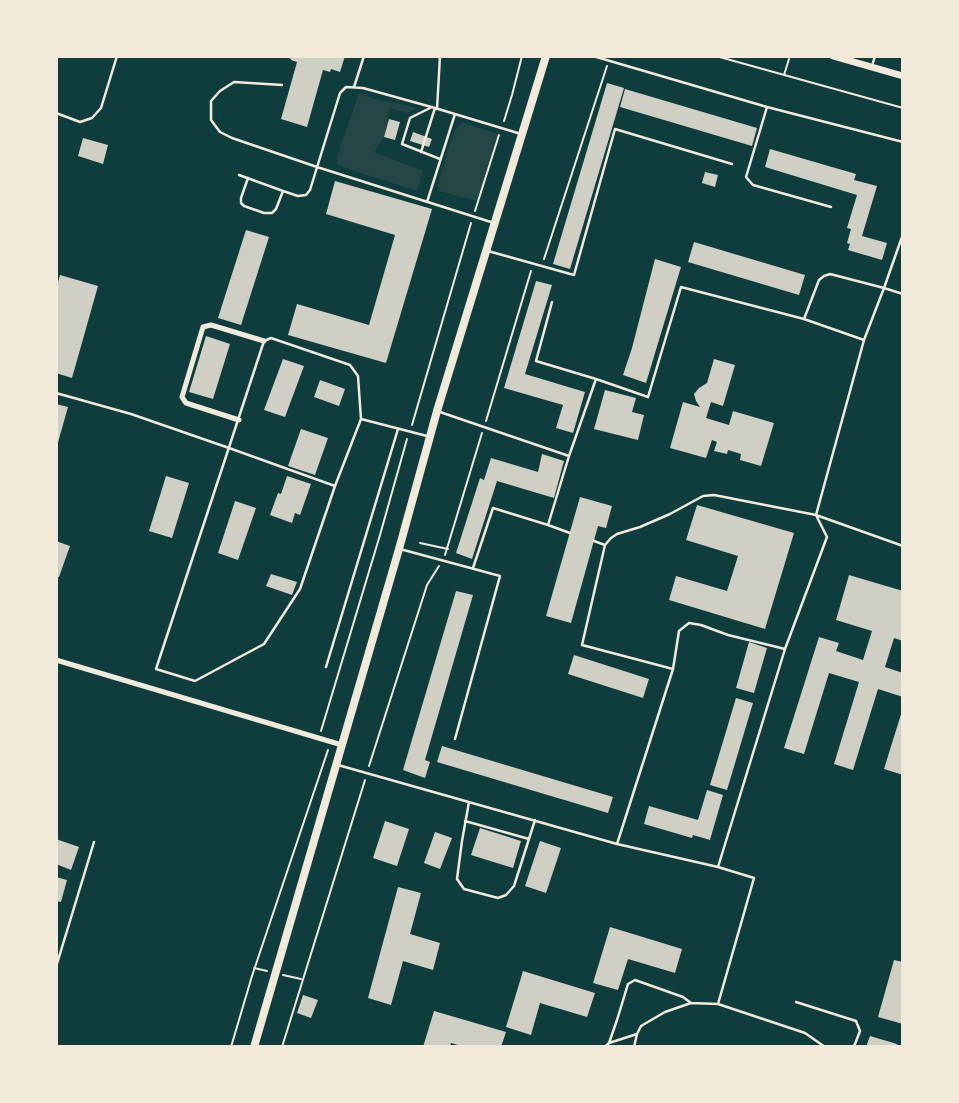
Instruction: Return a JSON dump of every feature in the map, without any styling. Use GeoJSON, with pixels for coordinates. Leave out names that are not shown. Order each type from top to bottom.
{"type":"FeatureCollection","features":[{"type":"Feature","properties":{"kind":"main road"},"geometry":{"type":"LineString","coordinates":[[254,1047],[399,549],[437,411],[546,56]]}},
{"type":"Feature","properties":{"kind":"street"},"geometry":{"type":"LineString","coordinates":[[833,56],[903,76]]}},
{"type":"Feature","properties":{"kind":"street"},"geometry":{"type":"LineString","coordinates":[[239,420],[186,403],[182,397],[203,327],[211,324],[264,341]]}},
{"type":"Feature","properties":{"kind":"street"},"geometry":{"type":"LineString","coordinates":[[56,660],[342,745]]}},
{"type":"Feature","properties":{"kind":"lane"},"geometry":{"type":"LineString","coordinates":[[56,113],[80,122],[92,118],[101,108],[117,56]]}},
{"type":"Feature","properties":{"kind":"lane"},"geometry":{"type":"LineString","coordinates":[[354,87],[364,56]]}},
{"type":"Feature","properties":{"kind":"lane"},"geometry":{"type":"LineString","coordinates":[[421,152],[435,108],[440,56]]}},
{"type":"Feature","properties":{"kind":"lane"},"geometry":{"type":"LineString","coordinates":[[593,56],[767,107],[903,142]]}},
{"type":"Feature","properties":{"kind":"lane"},"geometry":{"type":"LineString","coordinates":[[872,68],[875,56]]}},
{"type":"Feature","properties":{"kind":"lane"},"geometry":{"type":"LineString","coordinates":[[282,85],[234,82],[220,91],[211,102],[211,120],[220,132],[232,138],[317,167],[496,223]]}},
{"type":"Feature","properties":{"kind":"lane"},"geometry":{"type":"LineString","coordinates":[[239,175],[298,196],[306,195],[310,190],[340,93],[346,87],[354,87],[435,108],[522,134]]}},
{"type":"Feature","properties":{"kind":"lane"},"geometry":{"type":"LineString","coordinates":[[767,107],[746,177],[753,185],[831,207]]}},
{"type":"Feature","properties":{"kind":"lane"},"geometry":{"type":"LineString","coordinates":[[435,108],[410,118],[402,144],[440,160]]}},
{"type":"Feature","properties":{"kind":"lane"},"geometry":{"type":"LineString","coordinates":[[427,202],[455,114]]}},
{"type":"Feature","properties":{"kind":"lane"},"geometry":{"type":"LineString","coordinates":[[486,250],[574,274],[615,129],[732,164]]}},
{"type":"Feature","properties":{"kind":"lane"},"geometry":{"type":"LineString","coordinates":[[248,178],[241,198],[244,206],[264,213],[272,213],[276,209],[283,191]]}},
{"type":"Feature","properties":{"kind":"lane"},"geometry":{"type":"LineString","coordinates":[[718,867],[785,649],[826,537],[816,515],[864,340],[903,234]]}},
{"type":"Feature","properties":{"kind":"lane"},"geometry":{"type":"LineString","coordinates":[[804,319],[819,280],[830,274],[903,294]]}},
{"type":"Feature","properties":{"kind":"lane"},"geometry":{"type":"LineString","coordinates":[[552,302],[536,361],[648,397],[681,287],[804,319],[864,340]]}},
{"type":"Feature","properties":{"kind":"lane"},"geometry":{"type":"LineString","coordinates":[[271,338],[350,365],[358,376],[361,419],[334,486],[300,589],[264,644],[195,681],[156,669],[264,341],[271,338]]}},
{"type":"Feature","properties":{"kind":"lane"},"geometry":{"type":"LineString","coordinates":[[548,524],[569,456],[596,380]]}},
{"type":"Feature","properties":{"kind":"lane"},"geometry":{"type":"LineString","coordinates":[[56,393],[131,414],[334,486]]}},
{"type":"Feature","properties":{"kind":"lane"},"geometry":{"type":"LineString","coordinates":[[437,411],[569,456]]}},
{"type":"Feature","properties":{"kind":"lane"},"geometry":{"type":"LineString","coordinates":[[361,419],[430,437]]}},
{"type":"Feature","properties":{"kind":"lane"},"geometry":{"type":"LineString","coordinates":[[326,667],[398,429]]}},
{"type":"Feature","properties":{"kind":"lane"},"geometry":{"type":"LineString","coordinates":[[673,669],[582,645],[605,545],[617,534],[640,527],[670,514],[702,496],[714,494],[816,515],[903,546]]}},
{"type":"Feature","properties":{"kind":"lane"},"geometry":{"type":"LineString","coordinates":[[473,568],[493,508],[548,524],[570,533]]}},
{"type":"Feature","properties":{"kind":"lane"},"geometry":{"type":"LineString","coordinates":[[594,541],[605,545]]}},
{"type":"Feature","properties":{"kind":"lane"},"geometry":{"type":"LineString","coordinates":[[399,549],[500,576],[455,740]]}},
{"type":"Feature","properties":{"kind":"lane"},"geometry":{"type":"LineString","coordinates":[[617,844],[673,669],[679,631],[689,623],[701,625],[785,649]]}},
{"type":"Feature","properties":{"kind":"lane"},"geometry":{"type":"LineString","coordinates":[[336,764],[617,844],[718,867],[754,878],[718,1004]]}},
{"type":"Feature","properties":{"kind":"lane"},"geometry":{"type":"LineString","coordinates":[[469,802],[457,879],[464,889],[498,898],[506,895],[514,886],[535,820]]}},
{"type":"Feature","properties":{"kind":"lane"},"geometry":{"type":"LineString","coordinates":[[465,821],[528,839]]}},
{"type":"Feature","properties":{"kind":"lane"},"geometry":{"type":"LineString","coordinates":[[56,967],[94,842]]}},
{"type":"Feature","properties":{"kind":"lane"},"geometry":{"type":"LineString","coordinates":[[605,1047],[609,1043],[628,984],[635,980],[683,997],[691,1003]]}},
{"type":"Feature","properties":{"kind":"lane"},"geometry":{"type":"LineString","coordinates":[[796,1002],[856,1021],[860,1031],[853,1047]]}},
{"type":"Feature","properties":{"kind":"lane"},"geometry":{"type":"LineString","coordinates":[[634,1047],[641,1026],[665,1012],[691,1003],[718,1004],[805,1033],[825,1047]]}},
{"type":"Feature","properties":{"kind":"lane"},"geometry":{"type":"LineString","coordinates":[[609,1043],[637,1034]]}},
{"type":"Feature","properties":{"kind":"path"},"geometry":{"type":"LineString","coordinates":[[318,738],[380,535],[473,216],[512,95],[522,56]]}},
{"type":"Feature","properties":{"kind":"path"},"geometry":{"type":"LineString","coordinates":[[716,56],[903,108]]}},
{"type":"Feature","properties":{"kind":"path"},"geometry":{"type":"LineString","coordinates":[[784,76],[789,60]]}},
{"type":"Feature","properties":{"kind":"path"},"geometry":{"type":"LineString","coordinates":[[542,266],[608,61]]}},
{"type":"Feature","properties":{"kind":"path"},"geometry":{"type":"LineString","coordinates":[[282,1047],[427,585],[443,560],[448,548],[534,264]]}},
{"type":"Feature","properties":{"kind":"path"},"geometry":{"type":"LineString","coordinates":[[420,543],[448,548]]}},
{"type":"Feature","properties":{"kind":"path"},"geometry":{"type":"LineString","coordinates":[[231,1047],[252,976],[330,742]]}},
{"type":"Feature","properties":{"kind":"shaded area"},"geometry":{"type":"Polygon","coordinates":[[[359,93],[375,99],[418,108],[407,113],[390,108],[384,137],[374,152],[423,171],[417,191],[338,164],[337,157],[359,93]]]}},
{"type":"Feature","properties":{"kind":"shaded area"},"geometry":{"type":"Polygon","coordinates":[[[462,122],[500,135],[478,201],[439,191],[438,185],[453,133],[462,122]]]}},
{"type":"Feature","properties":{"kind":"building"},"geometry":{"type":"Polygon","coordinates":[[[285,56],[345,56],[340,72],[331,69],[330,72],[323,70],[307,127],[281,119],[297,62],[285,56]]]}},
{"type":"Feature","properties":{"kind":"building"},"geometry":{"type":"Polygon","coordinates":[[[607,83],[624,88],[570,269],[553,264],[607,83]]]}},
{"type":"Feature","properties":{"kind":"building"},"geometry":{"type":"Polygon","coordinates":[[[625,89],[757,128],[752,146],[620,107],[625,89]]]}},
{"type":"Feature","properties":{"kind":"building"},"geometry":{"type":"Polygon","coordinates":[[[389,119],[400,122],[395,140],[384,137],[389,119]]]}},
{"type":"Feature","properties":{"kind":"building"},"geometry":{"type":"Polygon","coordinates":[[[413,132],[432,139],[429,147],[410,141],[413,132]]]}},
{"type":"Feature","properties":{"kind":"building"},"geometry":{"type":"Polygon","coordinates":[[[83,138],[108,145],[103,164],[78,156],[83,138]]]}},
{"type":"Feature","properties":{"kind":"building"},"geometry":{"type":"Polygon","coordinates":[[[770,149],[856,174],[854,180],[877,186],[862,236],[887,243],[882,260],[848,250],[850,244],[847,243],[851,229],[847,228],[857,195],[765,167],[770,149]]]}},
{"type":"Feature","properties":{"kind":"building"},"geometry":{"type":"Polygon","coordinates":[[[705,172],[718,175],[715,187],[702,183],[705,172]]]}},
{"type":"Feature","properties":{"kind":"building"},"geometry":{"type":"Polygon","coordinates":[[[335,181],[432,209],[386,363],[288,335],[297,304],[369,325],[395,235],[326,214],[335,181]]]}},
{"type":"Feature","properties":{"kind":"building"},"geometry":{"type":"Polygon","coordinates":[[[246,230],[269,237],[241,325],[218,318],[246,230]]]}},
{"type":"Feature","properties":{"kind":"building"},"geometry":{"type":"Polygon","coordinates":[[[694,242],[805,275],[799,295],[688,262],[694,242]]]}},
{"type":"Feature","properties":{"kind":"building"},"geometry":{"type":"Polygon","coordinates":[[[655,259],[681,267],[646,383],[623,375],[655,259]]]}},
{"type":"Feature","properties":{"kind":"building"},"geometry":{"type":"Polygon","coordinates":[[[60,275],[98,286],[72,378],[56,373],[56,289],[60,275]]]}},
{"type":"Feature","properties":{"kind":"building"},"geometry":{"type":"Polygon","coordinates":[[[536,281],[552,285],[525,374],[585,392],[573,433],[556,428],[563,405],[504,388],[536,281]]]}},
{"type":"Feature","properties":{"kind":"building"},"geometry":{"type":"Polygon","coordinates":[[[206,336],[230,344],[213,399],[189,392],[206,336]]]}},
{"type":"Feature","properties":{"kind":"building"},"geometry":{"type":"Polygon","coordinates":[[[283,359],[304,366],[285,417],[264,410],[283,359]]]}},
{"type":"Feature","properties":{"kind":"building"},"geometry":{"type":"Polygon","coordinates":[[[714,359],[735,365],[723,406],[711,402],[706,418],[729,425],[733,411],[774,423],[761,466],[740,460],[741,454],[728,450],[727,454],[714,451],[717,442],[712,440],[706,458],[670,448],[683,402],[700,407],[694,394],[707,383],[714,359]]]}},
{"type":"Feature","properties":{"kind":"building"},"geometry":{"type":"Polygon","coordinates":[[[320,380],[345,389],[339,406],[314,397],[320,380]]]}},
{"type":"Feature","properties":{"kind":"building"},"geometry":{"type":"Polygon","coordinates":[[[605,390],[636,398],[632,412],[644,415],[638,440],[594,429],[605,390]]]}},
{"type":"Feature","properties":{"kind":"building"},"geometry":{"type":"Polygon","coordinates":[[[56,404],[68,407],[57,446],[56,446],[56,404]]]}},
{"type":"Feature","properties":{"kind":"building"},"geometry":{"type":"Polygon","coordinates":[[[301,429],[328,438],[315,475],[288,466],[301,429]]]}},
{"type":"Feature","properties":{"kind":"building"},"geometry":{"type":"Polygon","coordinates":[[[542,454],[564,461],[554,498],[497,481],[472,559],[456,553],[480,478],[484,480],[491,458],[538,472],[542,454]]]}},
{"type":"Feature","properties":{"kind":"building"},"geometry":{"type":"Polygon","coordinates":[[[166,476],[189,483],[172,538],[149,531],[166,476]]]}},
{"type":"Feature","properties":{"kind":"building"},"geometry":{"type":"Polygon","coordinates":[[[287,476],[311,484],[300,515],[295,513],[292,523],[270,515],[278,493],[281,494],[287,476]]]}},
{"type":"Feature","properties":{"kind":"building"},"geometry":{"type":"Polygon","coordinates":[[[580,497],[612,506],[606,528],[598,526],[571,623],[546,616],[580,497]]]}},
{"type":"Feature","properties":{"kind":"building"},"geometry":{"type":"Polygon","coordinates":[[[235,501],[256,508],[238,560],[218,553],[235,501]]]}},
{"type":"Feature","properties":{"kind":"building"},"geometry":{"type":"Polygon","coordinates":[[[697,505],[794,533],[765,629],[669,600],[676,576],[727,591],[738,556],[686,540],[697,505]]]}},
{"type":"Feature","properties":{"kind":"building"},"geometry":{"type":"Polygon","coordinates":[[[56,541],[70,546],[59,577],[56,576],[56,541]]]}},
{"type":"Feature","properties":{"kind":"building"},"geometry":{"type":"Polygon","coordinates":[[[271,574],[297,582],[292,595],[266,586],[271,574]]]}},
{"type":"Feature","properties":{"kind":"building"},"geometry":{"type":"Polygon","coordinates":[[[849,575],[903,591],[903,641],[894,638],[885,667],[903,673],[903,697],[878,689],[853,770],[834,764],[859,682],[829,673],[804,754],[784,748],[819,637],[839,643],[836,651],[863,660],[872,631],[836,620],[849,575]]]}},
{"type":"Feature","properties":{"kind":"building"},"geometry":{"type":"Polygon","coordinates":[[[456,591],[473,595],[425,760],[430,762],[425,778],[403,770],[456,591]]]}},
{"type":"Feature","properties":{"kind":"building"},"geometry":{"type":"Polygon","coordinates":[[[749,642],[767,648],[754,693],[736,688],[749,642]]]}},
{"type":"Feature","properties":{"kind":"building"},"geometry":{"type":"Polygon","coordinates":[[[574,655],[649,679],[643,698],[568,674],[574,655]]]}},
{"type":"Feature","properties":{"kind":"building"},"geometry":{"type":"Polygon","coordinates":[[[736,698],[753,703],[727,790],[710,785],[736,698]]]}},
{"type":"Feature","properties":{"kind":"building"},"geometry":{"type":"Polygon","coordinates":[[[903,711],[903,775],[884,769],[903,711]]]}},
{"type":"Feature","properties":{"kind":"building"},"geometry":{"type":"Polygon","coordinates":[[[442,746],[613,797],[608,813],[437,762],[442,746]]]}},
{"type":"Feature","properties":{"kind":"building"},"geometry":{"type":"Polygon","coordinates":[[[707,790],[723,795],[710,840],[693,835],[692,838],[644,824],[649,806],[698,820],[707,790]]]}},
{"type":"Feature","properties":{"kind":"building"},"geometry":{"type":"Polygon","coordinates":[[[385,821],[409,829],[397,866],[373,858],[385,821]]]}},
{"type":"Feature","properties":{"kind":"building"},"geometry":{"type":"Polygon","coordinates":[[[480,828],[521,841],[513,868],[471,855],[480,828]]]}},
{"type":"Feature","properties":{"kind":"building"},"geometry":{"type":"Polygon","coordinates":[[[435,832],[452,838],[440,869],[424,863],[435,832]]]}},
{"type":"Feature","properties":{"kind":"building"},"geometry":{"type":"Polygon","coordinates":[[[56,839],[79,847],[71,870],[56,864],[56,839]]]}},
{"type":"Feature","properties":{"kind":"building"},"geometry":{"type":"Polygon","coordinates":[[[540,841],[561,848],[546,893],[525,886],[540,841]]]}},
{"type":"Feature","properties":{"kind":"building"},"geometry":{"type":"Polygon","coordinates":[[[56,877],[67,880],[61,902],[56,901],[56,877]]]}},
{"type":"Feature","properties":{"kind":"building"},"geometry":{"type":"Polygon","coordinates":[[[398,887],[421,893],[410,934],[440,943],[433,970],[403,961],[391,1005],[368,998],[398,887]]]}},
{"type":"Feature","properties":{"kind":"building"},"geometry":{"type":"Polygon","coordinates":[[[610,927],[682,949],[675,973],[628,959],[618,990],[593,983],[610,927]]]}},
{"type":"Feature","properties":{"kind":"building"},"geometry":{"type":"Polygon","coordinates":[[[894,960],[903,962],[903,1024],[878,1017],[894,960]]]}},
{"type":"Feature","properties":{"kind":"building"},"geometry":{"type":"Polygon","coordinates":[[[523,971],[595,993],[587,1017],[540,1003],[531,1035],[506,1027],[523,971]]]}},
{"type":"Feature","properties":{"kind":"building"},"geometry":{"type":"Polygon","coordinates":[[[303,995],[318,1000],[311,1018],[297,1013],[303,995]]]}},
{"type":"Feature","properties":{"kind":"building"},"geometry":{"type":"Polygon","coordinates":[[[434,1011],[506,1032],[501,1047],[465,1047],[451,1043],[450,1047],[423,1047],[434,1011]]]}},
{"type":"Feature","properties":{"kind":"building"},"geometry":{"type":"Polygon","coordinates":[[[870,1036],[897,1044],[896,1047],[866,1047],[870,1036]]]}}]}
